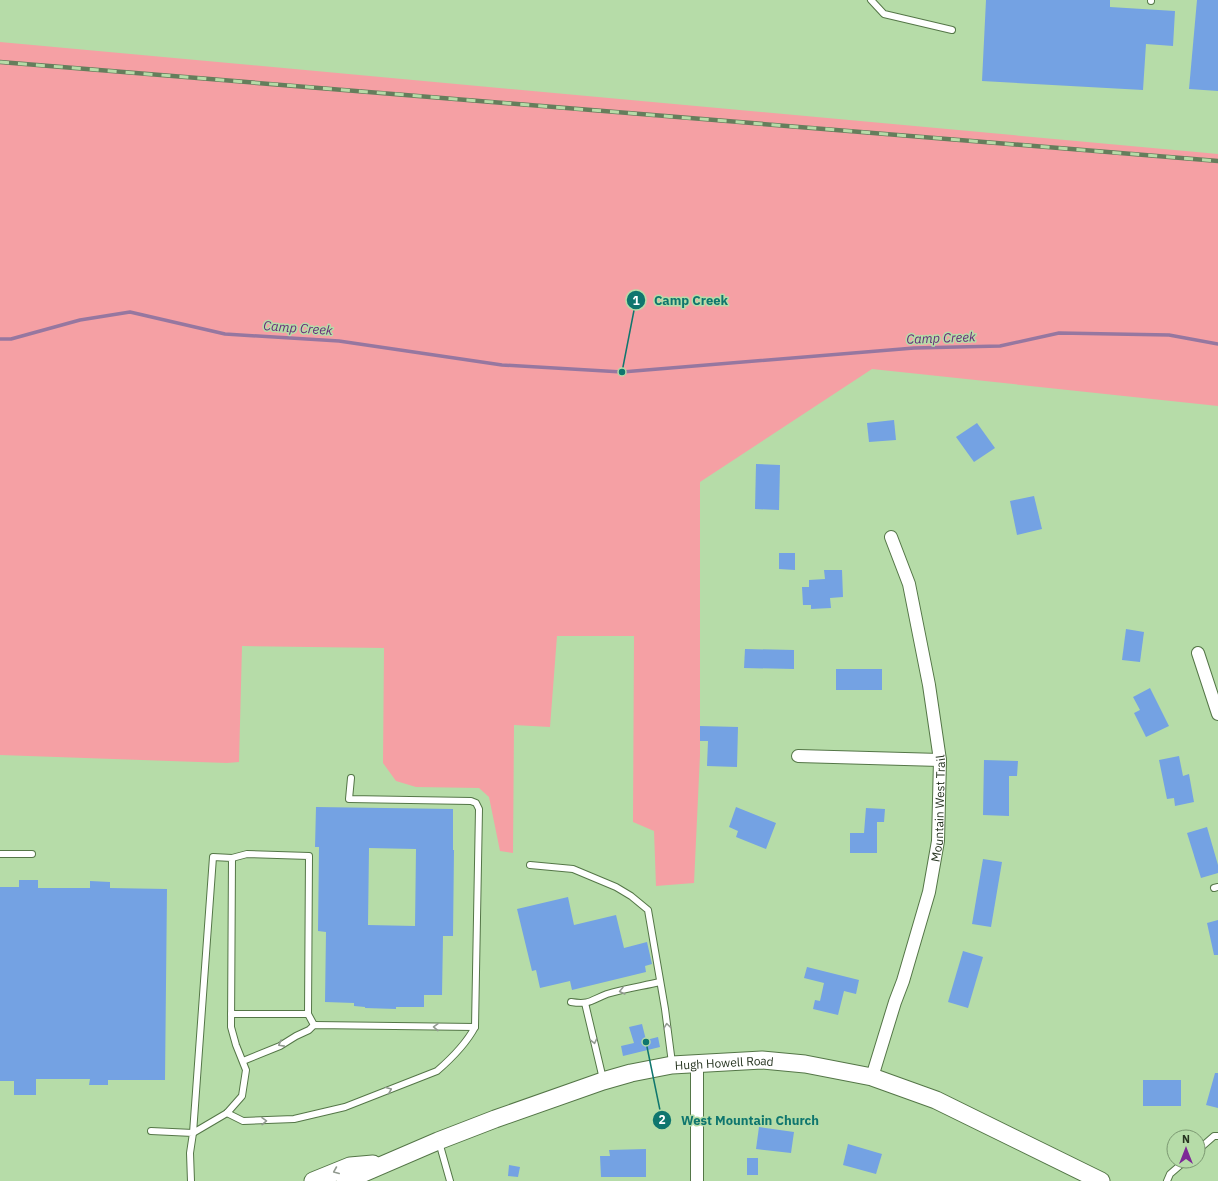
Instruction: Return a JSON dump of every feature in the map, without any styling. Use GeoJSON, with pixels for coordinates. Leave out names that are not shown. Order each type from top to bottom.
{"type":"FeatureCollection","features":[{"type":"Feature","properties":{"kind":"main road","name":"Hugh Howell Road"},"geometry":{"type":"LineString","coordinates":[[345,1181],[438,1141],[603,1081],[672,1064],[762,1060],[806,1064],[872,1077],[936,1100],[1101,1181]]}},
{"type":"Feature","properties":{"kind":"main road"},"geometry":{"type":"LineString","coordinates":[[313,1181],[350,1166],[387,1163]]}},
{"type":"Feature","properties":{"kind":"street","name":"Mountain West Trail"},"geometry":{"type":"LineString","coordinates":[[872,1077],[903,981],[928,892],[938,841],[940,760],[929,685],[909,584],[891,537]]}},
{"type":"Feature","properties":{"kind":"street"},"geometry":{"type":"LineString","coordinates":[[1198,653],[1218,714]]}},
{"type":"Feature","properties":{"kind":"street"},"geometry":{"type":"LineString","coordinates":[[798,756],[940,760]]}},
{"type":"Feature","properties":{"kind":"street"},"geometry":{"type":"LineString","coordinates":[[697,1063],[698,1181]]}},
{"type":"Feature","properties":{"kind":"lane"},"geometry":{"type":"LineString","coordinates":[[871,0],[884,14],[952,30]]}},
{"type":"Feature","properties":{"kind":"lane"},"geometry":{"type":"LineString","coordinates":[[227,1113],[243,1121],[294,1119],[345,1107],[437,1071],[447,1063],[469,1038],[475,1027],[479,809],[476,803],[471,802],[349,799],[351,778]]}},
{"type":"Feature","properties":{"kind":"lane"},"geometry":{"type":"LineString","coordinates":[[0,854],[32,854]]}},
{"type":"Feature","properties":{"kind":"lane"},"geometry":{"type":"LineString","coordinates":[[191,1181],[190,1153],[193,1133],[212,857],[232,858],[247,854],[310,856],[308,1014],[314,1025]]}},
{"type":"Feature","properties":{"kind":"lane"},"geometry":{"type":"LineString","coordinates":[[151,1131],[193,1133],[227,1113],[242,1096],[246,1070],[236,1045],[231,1027],[232,858]]}},
{"type":"Feature","properties":{"kind":"lane"},"geometry":{"type":"LineString","coordinates":[[530,865],[573,869],[616,887],[631,896],[648,910],[672,1064]]}},
{"type":"Feature","properties":{"kind":"lane"},"geometry":{"type":"LineString","coordinates":[[571,1002],[581,1004],[593,1002],[608,994],[660,982]]}},
{"type":"Feature","properties":{"kind":"lane"},"geometry":{"type":"LineString","coordinates":[[585,1003],[603,1081]]}},
{"type":"Feature","properties":{"kind":"lane"},"geometry":{"type":"LineString","coordinates":[[231,1014],[308,1014]]}},
{"type":"Feature","properties":{"kind":"lane"},"geometry":{"type":"LineString","coordinates":[[243,1061],[280,1046],[309,1030],[314,1025],[475,1027]]}},
{"type":"Feature","properties":{"kind":"lane"},"geometry":{"type":"LineString","coordinates":[[1206,1143],[1214,1136],[1218,1136]]}},
{"type":"Feature","properties":{"kind":"lane"},"geometry":{"type":"LineString","coordinates":[[438,1141],[450,1181]]}},
{"type":"Feature","properties":{"kind":"lane"},"geometry":{"type":"LineString","coordinates":[[1167,1181],[1170,1174],[1176,1169]]}},
{"type":"Feature","properties":{"kind":"shaded area"},"geometry":{"type":"Polygon","coordinates":[[[0,42],[1218,154],[1218,406],[872,369],[700,482],[700,755],[694,883],[656,886],[654,831],[633,822],[634,636],[557,636],[550,727],[514,725],[513,853],[500,851],[489,797],[479,788],[416,787],[396,781],[383,763],[384,648],[242,646],[239,762],[227,763],[0,755],[0,42]]]}},
{"type":"Feature","properties":{"kind":"building"},"geometry":{"type":"Polygon","coordinates":[[[986,0],[1110,0],[1110,7],[1175,11],[1173,46],[1146,44],[1143,90],[982,81],[986,0]]]}},
{"type":"Feature","properties":{"kind":"building"},"geometry":{"type":"Polygon","coordinates":[[[1197,0],[1218,0],[1218,91],[1189,89],[1197,0]]]}},
{"type":"Feature","properties":{"kind":"building"},"geometry":{"type":"Polygon","coordinates":[[[894,420],[896,440],[869,442],[867,423],[894,420]]]}},
{"type":"Feature","properties":{"kind":"building"},"geometry":{"type":"Polygon","coordinates":[[[977,423],[995,448],[974,462],[956,437],[977,423]]]}},
{"type":"Feature","properties":{"kind":"building"},"geometry":{"type":"Polygon","coordinates":[[[756,464],[780,465],[779,510],[755,509],[756,464]]]}},
{"type":"Feature","properties":{"kind":"building"},"geometry":{"type":"Polygon","coordinates":[[[1034,496],[1042,529],[1017,535],[1010,501],[1034,496]]]}},
{"type":"Feature","properties":{"kind":"building"},"geometry":{"type":"Polygon","coordinates":[[[779,553],[795,553],[795,570],[779,569],[779,553]]]}},
{"type":"Feature","properties":{"kind":"building"},"geometry":{"type":"Polygon","coordinates":[[[824,570],[842,570],[843,597],[830,598],[831,608],[811,609],[811,605],[803,605],[802,587],[809,587],[809,580],[825,579],[824,570]]]}},
{"type":"Feature","properties":{"kind":"building"},"geometry":{"type":"Polygon","coordinates":[[[1126,629],[1144,632],[1140,662],[1122,660],[1126,629]]]}},
{"type":"Feature","properties":{"kind":"building"},"geometry":{"type":"Polygon","coordinates":[[[745,649],[794,650],[794,669],[744,668],[745,649]]]}},
{"type":"Feature","properties":{"kind":"building"},"geometry":{"type":"Polygon","coordinates":[[[836,669],[882,669],[882,690],[836,690],[836,669]]]}},
{"type":"Feature","properties":{"kind":"building"},"geometry":{"type":"Polygon","coordinates":[[[1150,688],[1169,726],[1146,737],[1134,713],[1140,710],[1133,697],[1150,688]]]}},
{"type":"Feature","properties":{"kind":"building"},"geometry":{"type":"Polygon","coordinates":[[[700,726],[738,727],[737,767],[707,766],[708,741],[700,741],[700,726]]]}},
{"type":"Feature","properties":{"kind":"building"},"geometry":{"type":"Polygon","coordinates":[[[1179,756],[1183,776],[1189,774],[1194,802],[1175,806],[1174,798],[1167,799],[1159,760],[1179,756]]]}},
{"type":"Feature","properties":{"kind":"building"},"geometry":{"type":"Polygon","coordinates":[[[984,760],[1018,761],[1017,776],[1009,776],[1009,816],[983,815],[984,760]]]}},
{"type":"Feature","properties":{"kind":"building"},"geometry":{"type":"Polygon","coordinates":[[[316,807],[453,809],[453,936],[443,936],[442,995],[424,995],[424,1007],[396,1007],[396,1009],[365,1008],[354,1006],[354,1003],[325,1002],[326,932],[318,931],[319,847],[315,847],[316,807]],[[369,848],[368,925],[415,926],[416,849],[369,848]]]}},
{"type":"Feature","properties":{"kind":"building"},"geometry":{"type":"Polygon","coordinates":[[[736,807],[776,823],[766,849],[736,837],[738,831],[729,827],[736,807]]]}},
{"type":"Feature","properties":{"kind":"building"},"geometry":{"type":"Polygon","coordinates":[[[866,808],[885,809],[884,822],[877,822],[877,853],[850,853],[850,833],[864,833],[866,808]]]}},
{"type":"Feature","properties":{"kind":"building"},"geometry":{"type":"Polygon","coordinates":[[[1207,827],[1218,865],[1218,873],[1201,878],[1187,833],[1207,827]]]}},
{"type":"Feature","properties":{"kind":"building"},"geometry":{"type":"Polygon","coordinates":[[[983,859],[1002,862],[991,927],[972,924],[983,859]]]}},
{"type":"Feature","properties":{"kind":"building"},"geometry":{"type":"Polygon","coordinates":[[[19,880],[38,880],[38,888],[90,888],[90,881],[110,882],[110,888],[167,889],[165,1080],[108,1080],[108,1085],[89,1085],[90,1079],[36,1079],[36,1095],[14,1095],[14,1081],[0,1081],[0,887],[19,887],[19,880]]]}},
{"type":"Feature","properties":{"kind":"building"},"geometry":{"type":"Polygon","coordinates":[[[568,897],[574,925],[616,915],[624,948],[647,942],[652,964],[645,966],[646,972],[572,990],[570,981],[540,988],[536,970],[532,971],[517,909],[568,897]]]}},
{"type":"Feature","properties":{"kind":"building"},"geometry":{"type":"Polygon","coordinates":[[[1218,920],[1218,955],[1214,955],[1207,923],[1218,920]]]}},
{"type":"Feature","properties":{"kind":"building"},"geometry":{"type":"Polygon","coordinates":[[[963,951],[983,957],[968,1008],[948,1002],[963,951]]]}},
{"type":"Feature","properties":{"kind":"building"},"geometry":{"type":"Polygon","coordinates":[[[807,967],[859,980],[856,994],[844,991],[838,1015],[813,1009],[815,1000],[820,1001],[824,983],[804,978],[807,967]]]}},
{"type":"Feature","properties":{"kind":"building"},"geometry":{"type":"Polygon","coordinates":[[[642,1024],[646,1040],[658,1037],[660,1047],[623,1056],[621,1046],[634,1043],[629,1027],[642,1024]]]}},
{"type":"Feature","properties":{"kind":"building"},"geometry":{"type":"Polygon","coordinates":[[[1215,1073],[1218,1073],[1218,1108],[1206,1105],[1215,1073]]]}},
{"type":"Feature","properties":{"kind":"building"},"geometry":{"type":"Polygon","coordinates":[[[1143,1080],[1181,1080],[1181,1106],[1143,1106],[1143,1080]]]}},
{"type":"Feature","properties":{"kind":"building"},"geometry":{"type":"Polygon","coordinates":[[[759,1127],[794,1132],[791,1153],[756,1149],[759,1127]]]}},
{"type":"Feature","properties":{"kind":"building"},"geometry":{"type":"Polygon","coordinates":[[[848,1144],[882,1154],[876,1174],[843,1165],[848,1144]]]}},
{"type":"Feature","properties":{"kind":"building"},"geometry":{"type":"Polygon","coordinates":[[[646,1149],[646,1177],[601,1177],[600,1156],[610,1156],[609,1150],[646,1149]]]}},
{"type":"Feature","properties":{"kind":"building"},"geometry":{"type":"Polygon","coordinates":[[[747,1158],[758,1158],[758,1175],[747,1175],[747,1158]]]}},
{"type":"Feature","properties":{"kind":"building"},"geometry":{"type":"Polygon","coordinates":[[[509,1165],[520,1167],[518,1177],[508,1176],[509,1165]]]}},
{"type":"Feature","properties":{"kind":"waterway","name":"Camp Creek"},"geometry":{"type":"LineString","coordinates":[[0,339],[11,339],[80,320],[130,312],[225,334],[339,341],[502,365],[622,372],[914,348],[1000,346],[1059,333],[1169,335],[1218,344]]}},
{"type":"Feature","properties":{"kind":"railway"},"geometry":{"type":"LineString","coordinates":[[0,62],[1218,161]]}},
{"type":"Feature","properties":{"kind":"place","name":"Camp Creek"},"geometry":{"type":"Point","coordinates":[622,372]}},
{"type":"Feature","properties":{"kind":"place","name":"West Mountain Church"},"geometry":{"type":"Point","coordinates":[646,1042]}}]}
